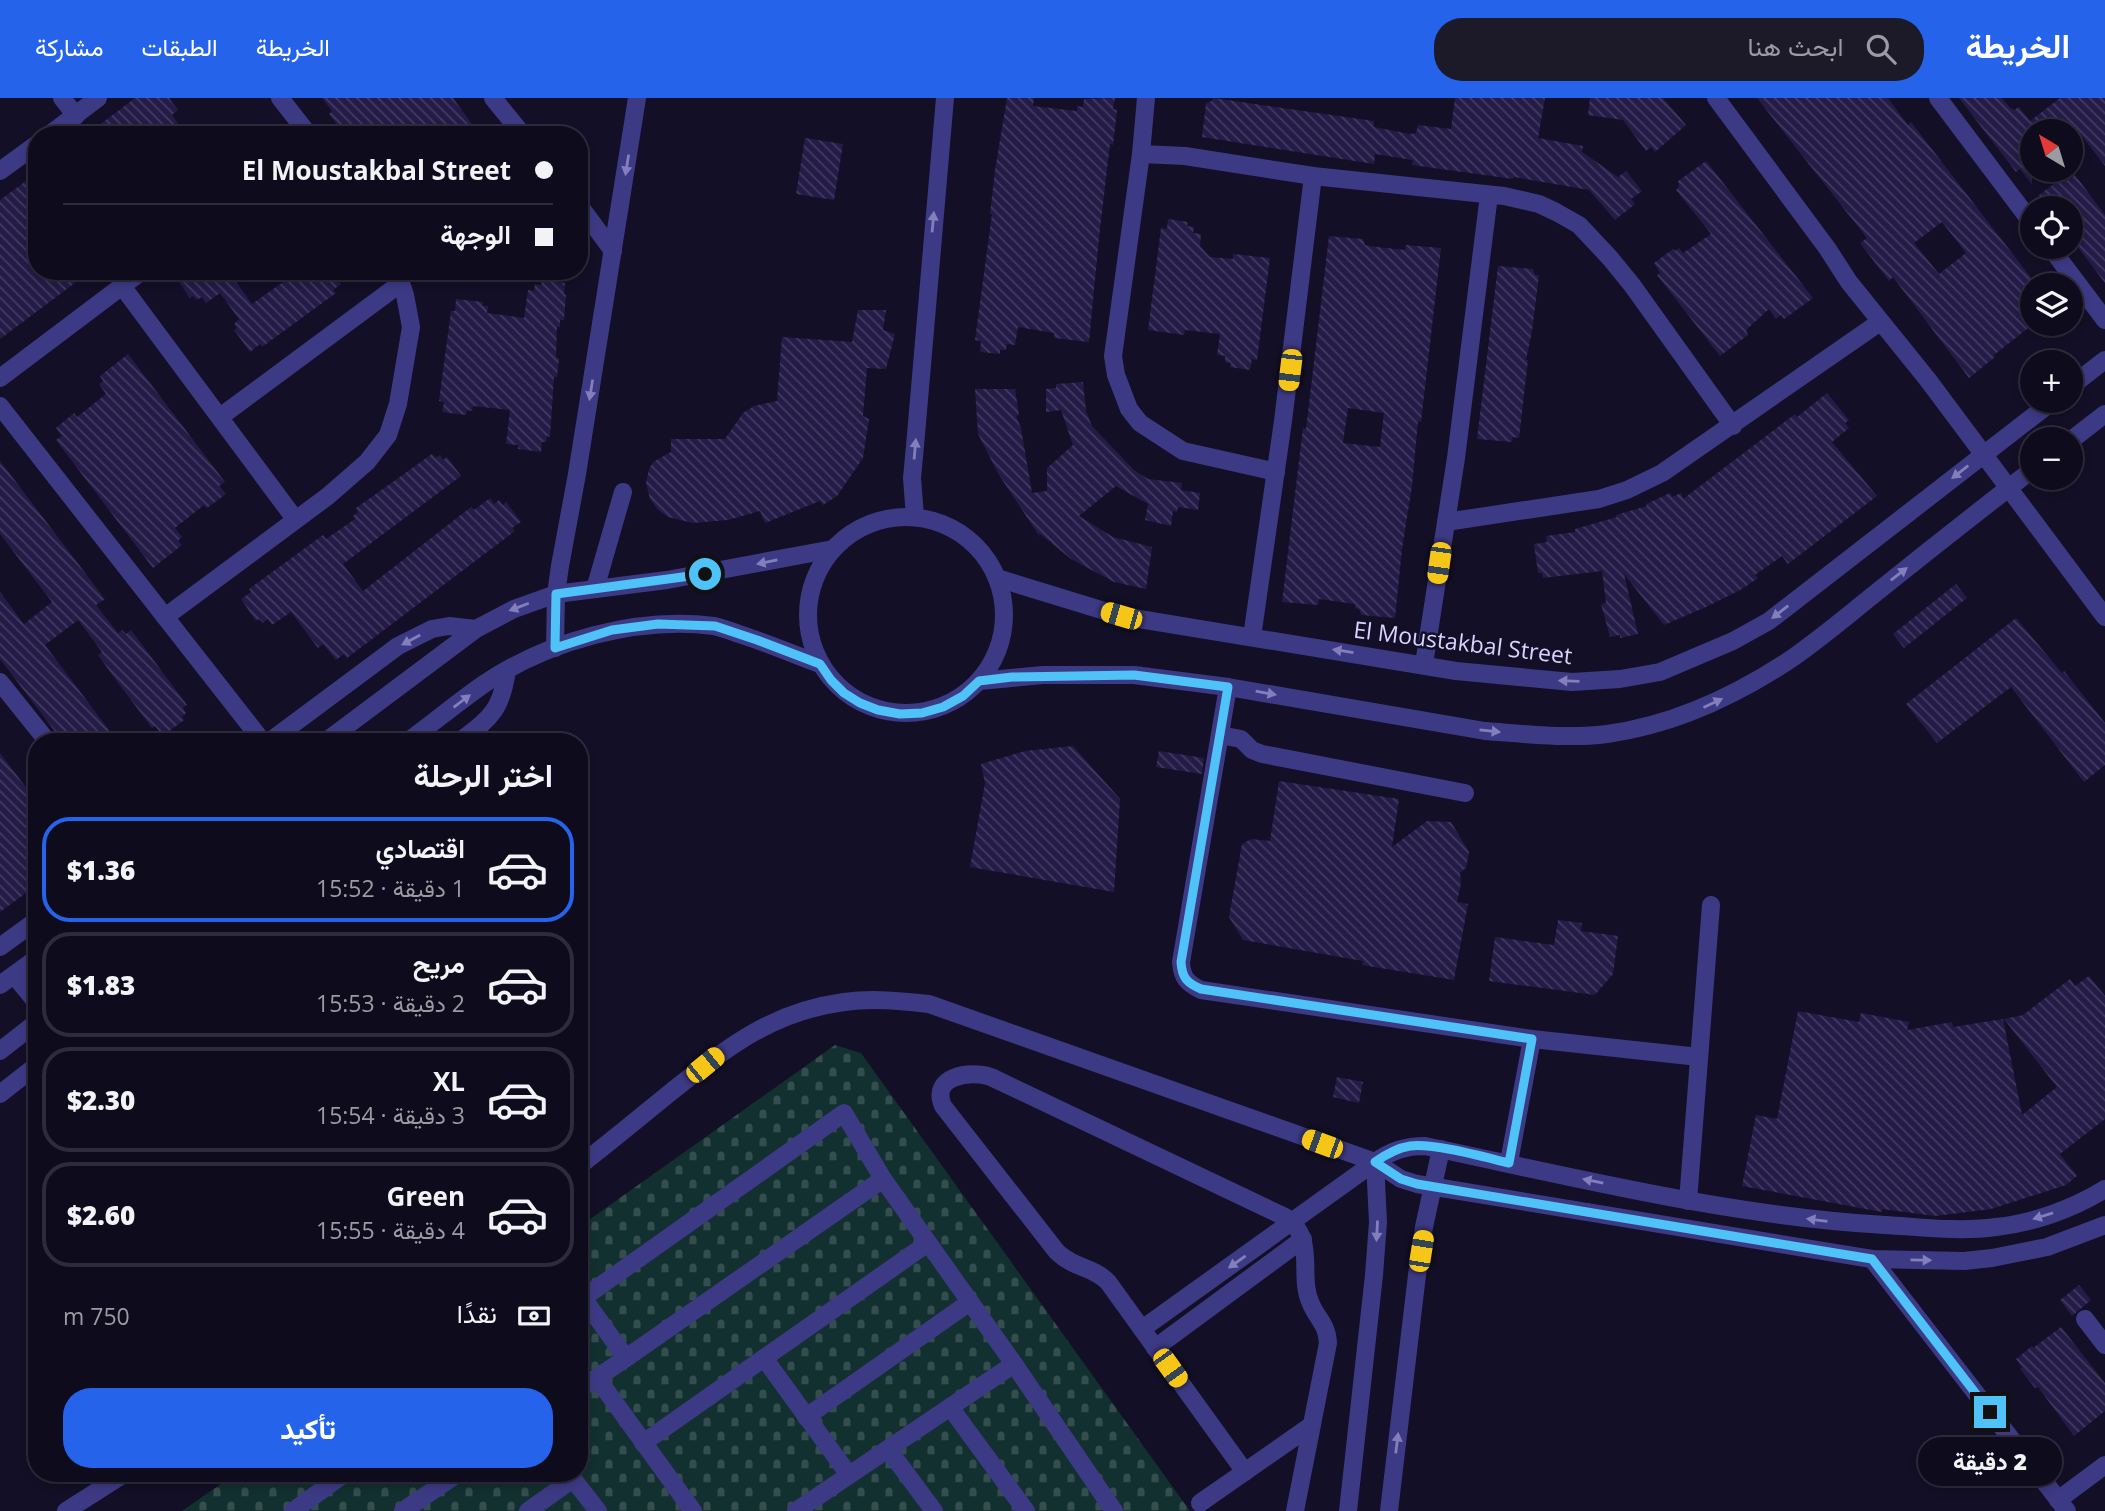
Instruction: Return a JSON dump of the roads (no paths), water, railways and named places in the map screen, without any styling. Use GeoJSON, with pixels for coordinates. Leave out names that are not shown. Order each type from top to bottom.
{"type":"FeatureCollection","features":[{"type":"Feature","properties":{"kind":"street"},"geometry":{"type":"LineString","coordinates":[[62,98],[75,116]]}},
{"type":"Feature","properties":{"kind":"street"},"geometry":{"type":"LineString","coordinates":[[61,126],[97,98]]}},
{"type":"Feature","properties":{"kind":"street"},"geometry":{"type":"LineString","coordinates":[[280,98],[302,126]]}},
{"type":"Feature","properties":{"kind":"street"},"geometry":{"type":"LineString","coordinates":[[493,98],[516,126]]}},
{"type":"Feature","properties":{"kind":"street"},"geometry":{"type":"LineString","coordinates":[[555,648],[559,566],[577,474],[637,98]]}},
{"type":"Feature","properties":{"kind":"street"},"geometry":{"type":"LineString","coordinates":[[915,517],[912,478],[945,98]]}},
{"type":"Feature","properties":{"kind":"street"},"geometry":{"type":"LineString","coordinates":[[1146,98],[1141,154],[1113,356],[1116,375],[1129,409],[1140,423],[1184,451],[1276,472]]}},
{"type":"Feature","properties":{"kind":"street"},"geometry":{"type":"LineString","coordinates":[[1716,98],[1881,322],[1984,454],[2105,617]]}},
{"type":"Feature","properties":{"kind":"street"},"geometry":{"type":"LineString","coordinates":[[1938,98],[2020,207]]}},
{"type":"Feature","properties":{"kind":"street"},"geometry":{"type":"LineString","coordinates":[[0,171],[28,151]]}},
{"type":"Feature","properties":{"kind":"street"},"geometry":{"type":"LineString","coordinates":[[1141,154],[1185,156],[1313,176],[1512,197],[1539,204],[1579,225],[1594,239],[1632,285],[1734,426]]}},
{"type":"Feature","properties":{"kind":"street"},"geometry":{"type":"LineString","coordinates":[[1252,637],[1276,472],[1313,176]]}},
{"type":"Feature","properties":{"kind":"street"},"geometry":{"type":"LineString","coordinates":[[1424,664],[1456,458],[1489,195]]}},
{"type":"Feature","properties":{"kind":"street"},"geometry":{"type":"LineString","coordinates":[[588,217],[613,251]]}},
{"type":"Feature","properties":{"kind":"street"},"geometry":{"type":"LineString","coordinates":[[2059,259],[2105,320]]}},
{"type":"Feature","properties":{"kind":"street"},"geometry":{"type":"LineString","coordinates":[[0,378],[130,280]]}},
{"type":"Feature","properties":{"kind":"street"},"geometry":{"type":"LineString","coordinates":[[220,417],[395,280]]}},
{"type":"Feature","properties":{"kind":"street"},"geometry":{"type":"LineString","coordinates":[[166,617],[354,474],[378,450],[388,435],[398,404],[411,327],[400,280]]}},
{"type":"Feature","properties":{"kind":"street"},"geometry":{"type":"LineString","coordinates":[[122,286],[295,519]]}},
{"type":"Feature","properties":{"kind":"street"},"geometry":{"type":"LineString","coordinates":[[1446,522],[1573,504],[1627,491],[1662,474],[1881,322]]}},
{"type":"Feature","properties":{"kind":"street"},"geometry":{"type":"LineString","coordinates":[[2083,377],[2105,360]]}},
{"type":"Feature","properties":{"kind":"street"},"geometry":{"type":"LineString","coordinates":[[0,406],[256,733]]}},
{"type":"Feature","properties":{"kind":"street","name":"El Moustakbal Street"},"geometry":{"type":"LineString","coordinates":[[998,578],[1121,616],[1455,671],[1572,682],[1620,679],[1660,672],[1733,641],[1769,621],[2037,413]]}},
{"type":"Feature","properties":{"kind":"street"},"geometry":{"type":"LineString","coordinates":[[2083,431],[2105,414]]}},
{"type":"Feature","properties":{"kind":"street"},"geometry":{"type":"LineString","coordinates":[[979,681],[1043,675],[1134,675],[1228,687],[1485,731],[1565,737],[1606,734],[1651,726],[1693,712],[1739,691],[1790,659],[2020,479]]}},
{"type":"Feature","properties":{"kind":"street"},"geometry":{"type":"LineString","coordinates":[[595,589],[623,492]]}},
{"type":"Feature","properties":{"kind":"street"},"geometry":{"type":"LineString","coordinates":[[915,517],[955,529],[972,542],[987,559],[998,578],[1004,613],[1002,635],[995,656],[979,681],[963,696],[943,707],[922,713],[900,714],[860,703],[844,693],[831,680],[810,641],[807,617],[814,578],[824,561],[850,534],[870,523],[915,517]]}},
{"type":"Feature","properties":{"kind":"street"},"geometry":{"type":"LineString","coordinates":[[337,733],[476,629],[514,609],[556,594],[667,580],[834,549]]}},
{"type":"Feature","properties":{"kind":"street"},"geometry":{"type":"LineString","coordinates":[[419,733],[506,670],[555,648],[612,630],[658,624],[715,626],[820,664]]}},
{"type":"Feature","properties":{"kind":"street"},"geometry":{"type":"LineString","coordinates":[[282,733],[398,646],[432,629],[449,626],[476,629]]}},
{"type":"Feature","properties":{"kind":"street"},"geometry":{"type":"LineString","coordinates":[[470,733],[498,707],[504,691],[506,670]]}},
{"type":"Feature","properties":{"kind":"street"},"geometry":{"type":"LineString","coordinates":[[0,682],[41,733]]}},
{"type":"Feature","properties":{"kind":"street"},"geometry":{"type":"LineString","coordinates":[[1228,687],[1181,962],[1181,974],[1188,984],[1201,989],[1532,1039],[1699,1056]]}},
{"type":"Feature","properties":{"kind":"street"},"geometry":{"type":"LineString","coordinates":[[1220,735],[1241,739],[1252,750],[1262,754],[1465,793]]}},
{"type":"Feature","properties":{"kind":"street"},"geometry":{"type":"LineString","coordinates":[[1688,1201],[1711,905]]}},
{"type":"Feature","properties":{"kind":"street"},"geometry":{"type":"LineString","coordinates":[[0,947],[28,926]]}},
{"type":"Feature","properties":{"kind":"street"},"geometry":{"type":"LineString","coordinates":[[28,965],[7,980],[28,996]]}},
{"type":"Feature","properties":{"kind":"street"},"geometry":{"type":"LineString","coordinates":[[588,1159],[726,1049],[762,1027],[813,1009],[844,1002],[887,999],[929,1004],[1375,1162],[1401,1179],[1433,1187],[1872,1259],[1964,1261],[1992,1258],[2047,1247],[2105,1225]]}},
{"type":"Feature","properties":{"kind":"street"},"geometry":{"type":"LineString","coordinates":[[0,1051],[28,1028]]}},
{"type":"Feature","properties":{"kind":"street"},"geometry":{"type":"LineString","coordinates":[[1509,1163],[1532,1039]]}},
{"type":"Feature","properties":{"kind":"street"},"geometry":{"type":"LineString","coordinates":[[0,1094],[28,1072]]}},
{"type":"Feature","properties":{"kind":"street"},"geometry":{"type":"LineString","coordinates":[[1245,1472],[1101,1275],[1072,1265],[1057,1252],[943,1106],[940,1099],[943,1086],[958,1075],[981,1073],[1293,1223],[1303,1239],[1307,1292],[1328,1333],[1296,1511]]}},
{"type":"Feature","properties":{"kind":"street"},"geometry":{"type":"LineString","coordinates":[[588,1294],[844,1114],[883,1179],[1114,1511]]}},
{"type":"Feature","properties":{"kind":"street"},"geometry":{"type":"LineString","coordinates":[[1142,1329],[1389,1152],[1408,1146],[1441,1149],[1688,1201],[1824,1222],[1970,1229],[2024,1222],[2075,1205],[2105,1189]]}},
{"type":"Feature","properties":{"kind":"street"},"geometry":{"type":"LineString","coordinates":[[1390,1511],[1417,1275],[1424,1227],[1441,1149]]}},
{"type":"Feature","properties":{"kind":"street"},"geometry":{"type":"LineString","coordinates":[[1348,1511],[1374,1275],[1378,1222],[1375,1162]]}},
{"type":"Feature","properties":{"kind":"street"},"geometry":{"type":"LineString","coordinates":[[588,1384],[883,1179]]}},
{"type":"Feature","properties":{"kind":"street"},"geometry":{"type":"LineString","coordinates":[[1155,1348],[1303,1239]]}},
{"type":"Feature","properties":{"kind":"street"},"geometry":{"type":"LineString","coordinates":[[643,1443],[928,1243]]}},
{"type":"Feature","properties":{"kind":"street"},"geometry":{"type":"LineString","coordinates":[[1872,1259],[2062,1505],[2105,1465]]}},
{"type":"Feature","properties":{"kind":"street"},"geometry":{"type":"LineString","coordinates":[[806,1417],[970,1302]]}},
{"type":"Feature","properties":{"kind":"street"},"geometry":{"type":"LineString","coordinates":[[588,1308],[626,1358]]}},
{"type":"Feature","properties":{"kind":"street"},"geometry":{"type":"LineString","coordinates":[[2085,1319],[2105,1345]]}},
{"type":"Feature","properties":{"kind":"street"},"geometry":{"type":"LineString","coordinates":[[764,1359],[849,1475]]}},
{"type":"Feature","properties":{"kind":"street"},"geometry":{"type":"LineString","coordinates":[[796,1511],[1014,1364]]}},
{"type":"Feature","properties":{"kind":"street"},"geometry":{"type":"LineString","coordinates":[[597,1378],[693,1511]]}},
{"type":"Feature","properties":{"kind":"street"},"geometry":{"type":"LineString","coordinates":[[950,1407],[1026,1511]]}},
{"type":"Feature","properties":{"kind":"street"},"geometry":{"type":"LineString","coordinates":[[1200,1503],[1312,1425]]}},
{"type":"Feature","properties":{"kind":"street"},"geometry":{"type":"LineString","coordinates":[[888,1449],[929,1509]]}},
{"type":"Feature","properties":{"kind":"street"},"geometry":{"type":"LineString","coordinates":[[66,1511],[111,1482]]}},
{"type":"Feature","properties":{"kind":"street"},"geometry":{"type":"LineString","coordinates":[[293,1511],[333,1482]]}},
{"type":"Feature","properties":{"kind":"street"},"geometry":{"type":"LineString","coordinates":[[403,1511],[445,1482]]}},
{"type":"Feature","properties":{"kind":"street"},"geometry":{"type":"LineString","coordinates":[[528,1511],[564,1482]]}},
{"type":"Feature","properties":{"kind":"street"},"geometry":{"type":"LineString","coordinates":[[576,1482],[598,1511]]}}]}
